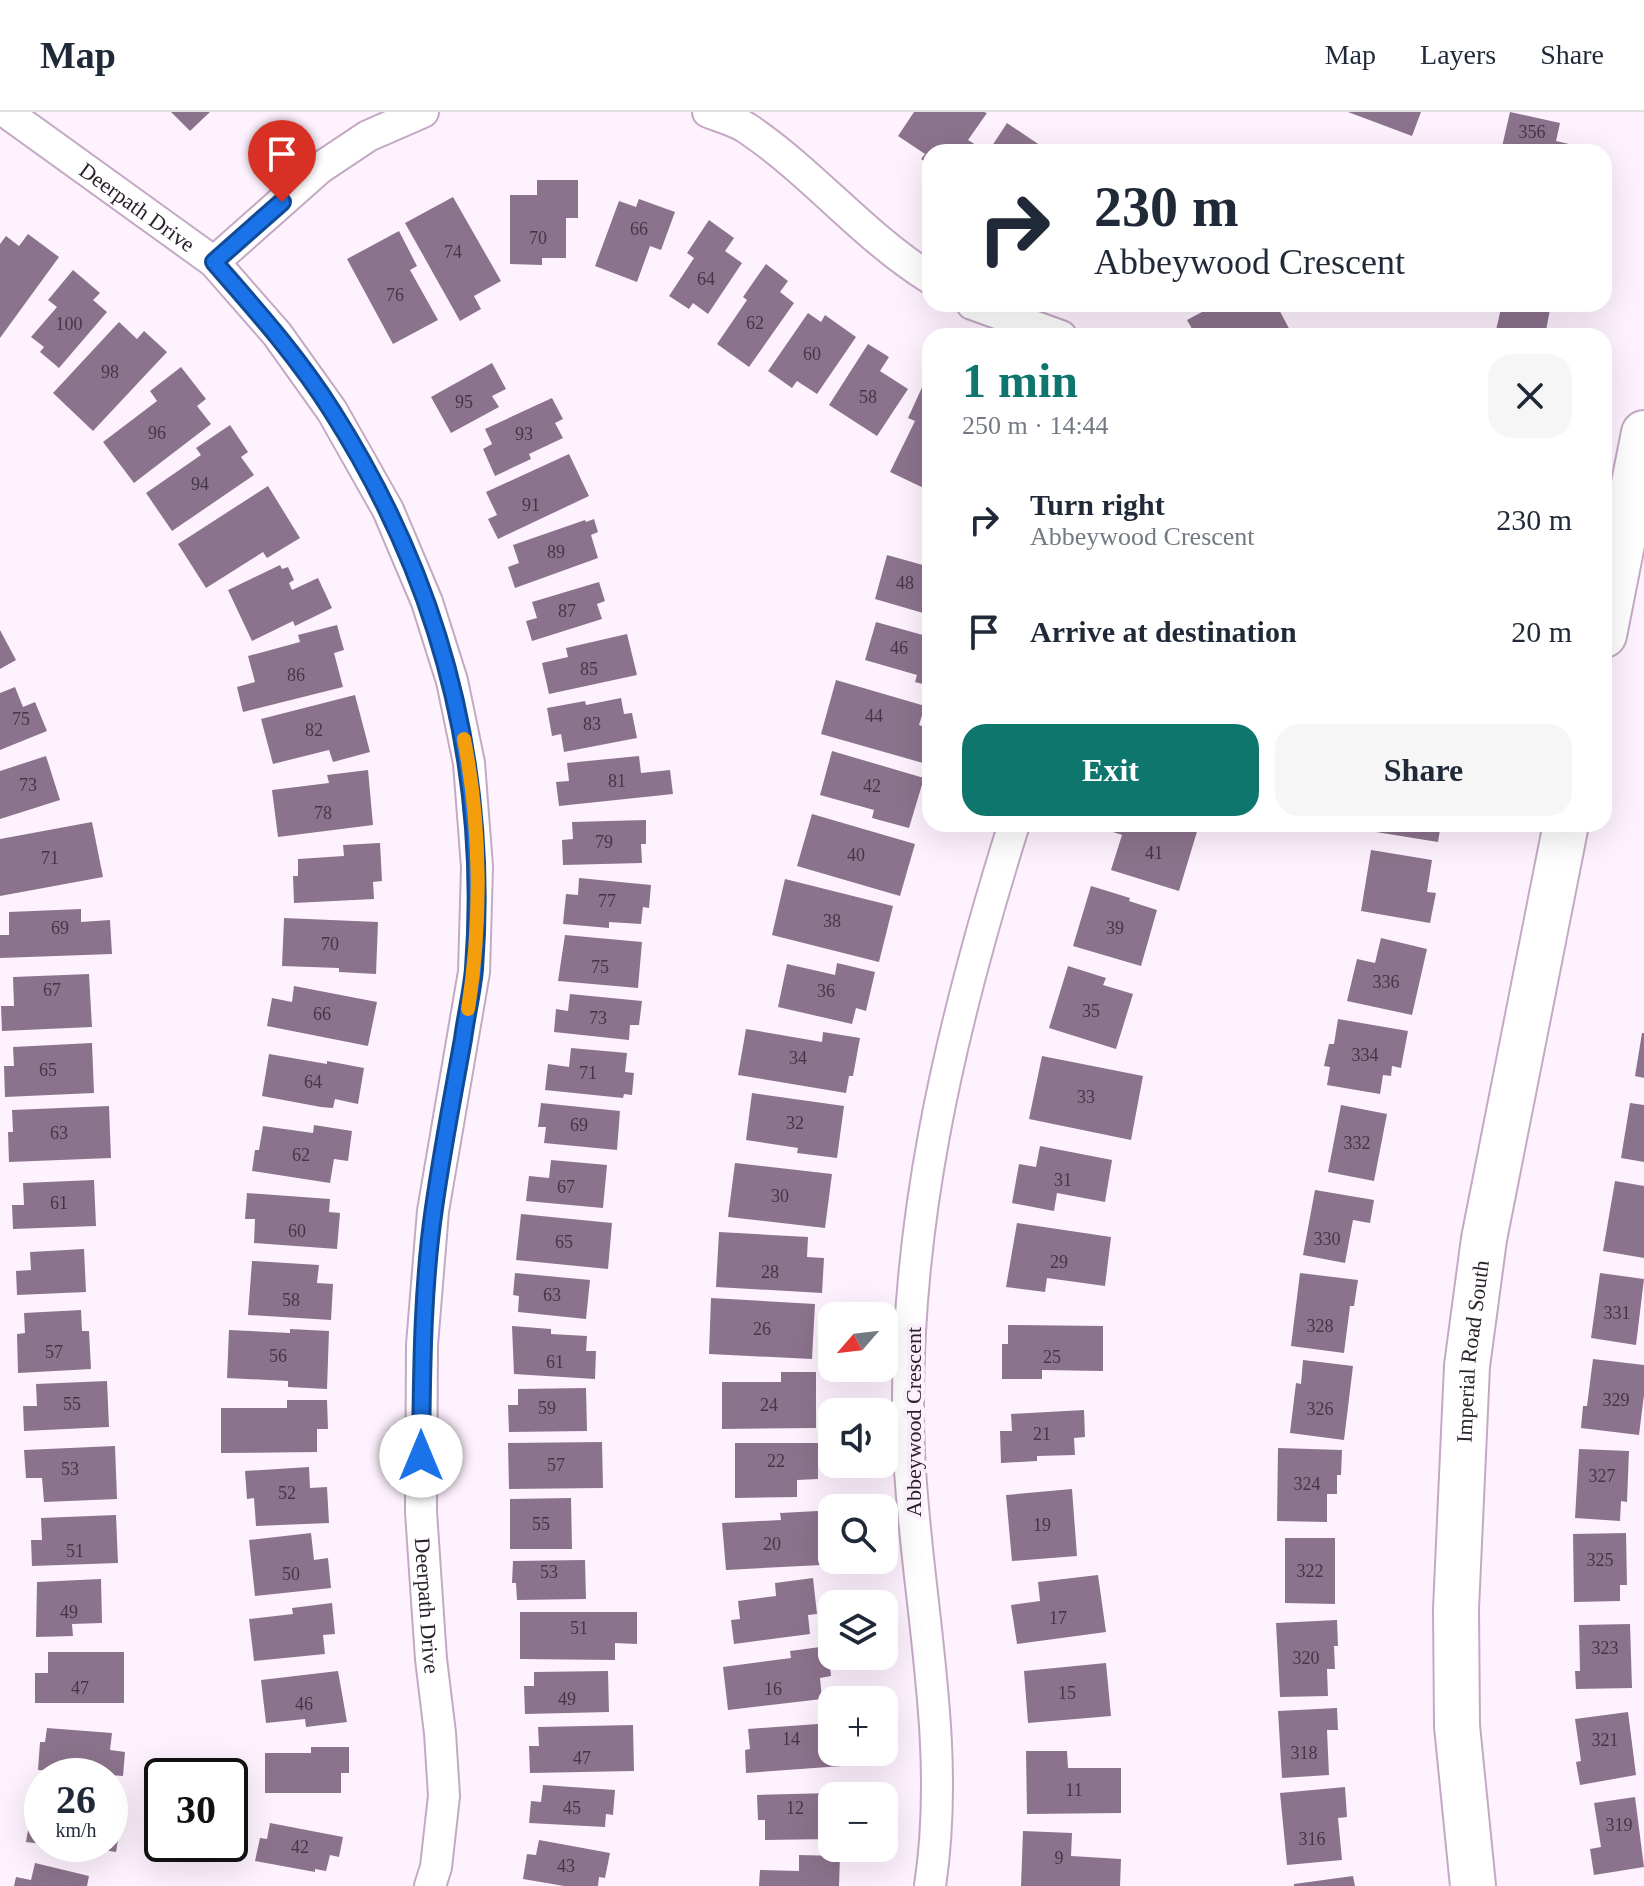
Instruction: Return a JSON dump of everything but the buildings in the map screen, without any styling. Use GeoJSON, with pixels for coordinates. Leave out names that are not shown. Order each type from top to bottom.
{"type":"FeatureCollection","features":[{"type":"Feature","properties":{"kind":"street","name":"Deerpath Drive"},"geometry":{"type":"LineString","coordinates":[[6,112],[214,262],[277,334],[332,411],[388,510],[427,602],[452,681],[469,763],[477,867],[474,972],[433,1211],[422,1345],[421,1512],[444,1796],[436,1867],[430,1886]]}},
{"type":"Feature","properties":{"kind":"street"},"geometry":{"type":"LineString","coordinates":[[214,262],[320,168],[368,136],[423,112]]}},
{"type":"Feature","properties":{"kind":"street"},"geometry":{"type":"LineString","coordinates":[[708,112],[746,127],[816,183],[868,231],[922,272]]}},
{"type":"Feature","properties":{"kind":"street"},"geometry":{"type":"LineString","coordinates":[[994,312],[1039,328]]}},
{"type":"Feature","properties":{"kind":"street"},"geometry":{"type":"LineString","coordinates":[[1612,595],[1644,433]]}},
{"type":"Feature","properties":{"kind":"street","name":"Abbeywood Crescent"},"geometry":{"type":"LineString","coordinates":[[930,1886],[935,1854],[938,1756],[931,1658],[914,1530],[909,1450],[910,1355],[916,1257],[929,1158],[949,1053],[1012,832]]}},
{"type":"Feature","properties":{"kind":"street","name":"Imperial Road South"},"geometry":{"type":"LineString","coordinates":[[1473,1886],[1457,1726],[1456,1609],[1467,1366],[1484,1239],[1564,832]]}},
{"type":"Feature","properties":{"kind":"slow traffic"},"geometry":{"type":"LineString","coordinates":[[464,739],[469,763],[477,867],[474,972],[468,1009]]}},
{"type":"Feature","properties":{"kind":"route"},"geometry":{"type":"LineString","coordinates":[[282,202],[214,262],[277,334],[332,411],[388,510],[427,602],[452,681],[469,763],[477,867],[474,972],[433,1211],[422,1345],[421,1456]]}}]}
